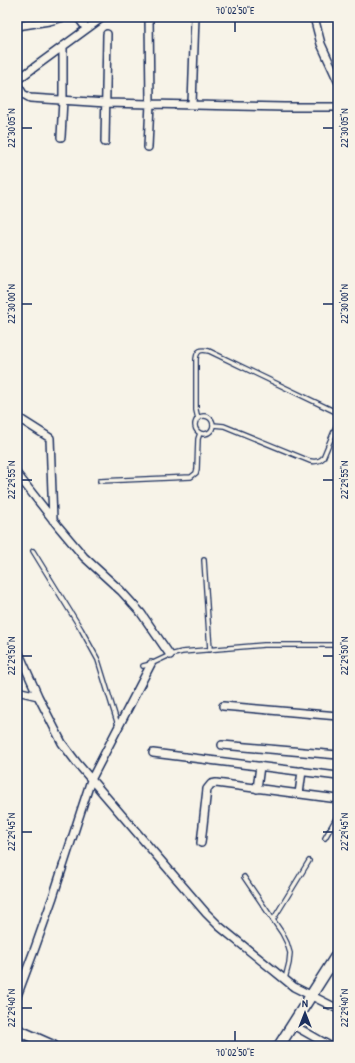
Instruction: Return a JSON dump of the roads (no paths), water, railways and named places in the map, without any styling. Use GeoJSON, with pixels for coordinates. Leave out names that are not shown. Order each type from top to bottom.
{"type":"FeatureCollection","features":[{"type":"Feature","properties":{"kind":"main road"},"geometry":{"type":"LineString","coordinates":[[279,1046],[338,953]]}},
{"type":"Feature","properties":{"kind":"main road"},"geometry":{"type":"LineString","coordinates":[[17,1030],[52,1046]]}},
{"type":"Feature","properties":{"kind":"street"},"geometry":{"type":"LineString","coordinates":[[17,26],[64,17]]}},
{"type":"Feature","properties":{"kind":"street"},"geometry":{"type":"LineString","coordinates":[[78,17],[86,28]]}},
{"type":"Feature","properties":{"kind":"street"},"geometry":{"type":"LineString","coordinates":[[148,147],[150,103],[149,17]]}},
{"type":"Feature","properties":{"kind":"street"},"geometry":{"type":"LineString","coordinates":[[192,104],[195,17]]}},
{"type":"Feature","properties":{"kind":"street"},"geometry":{"type":"LineString","coordinates":[[314,17],[321,44],[338,81]]}},
{"type":"Feature","properties":{"kind":"street"},"geometry":{"type":"LineString","coordinates":[[17,80],[100,18]]}},
{"type":"Feature","properties":{"kind":"street"},"geometry":{"type":"LineString","coordinates":[[105,142],[107,34]]}},
{"type":"Feature","properties":{"kind":"street"},"geometry":{"type":"LineString","coordinates":[[61,138],[63,46]]}},
{"type":"Feature","properties":{"kind":"street"},"geometry":{"type":"LineString","coordinates":[[17,84],[23,94],[30,98],[106,103],[338,107]]}},
{"type":"Feature","properties":{"kind":"street"},"geometry":{"type":"LineString","coordinates":[[17,417],[50,438],[53,520]]}},
{"type":"Feature","properties":{"kind":"street"},"geometry":{"type":"LineString","coordinates":[[17,474],[84,557],[121,591],[141,613],[170,654]]}},
{"type":"Feature","properties":{"kind":"street"},"geometry":{"type":"LineString","coordinates":[[17,649],[38,696],[62,743],[91,780],[206,913],[219,926],[294,987],[338,1009]]}},
{"type":"Feature","properties":{"kind":"street"},"geometry":{"type":"LineString","coordinates":[[17,996],[36,948],[91,780],[151,664]]}},
{"type":"Feature","properties":{"kind":"street"},"geometry":{"type":"LineString","coordinates":[[17,691],[38,696]]}},
{"type":"Feature","properties":{"kind":"street"},"geometry":{"type":"LineString","coordinates":[[223,706],[338,716]]}},
{"type":"Feature","properties":{"kind":"street"},"geometry":{"type":"LineString","coordinates":[[222,745],[338,755]]}},
{"type":"Feature","properties":{"kind":"street"},"geometry":{"type":"LineString","coordinates":[[153,753],[338,776]]}},
{"type":"Feature","properties":{"kind":"street"},"geometry":{"type":"LineString","coordinates":[[257,789],[260,766]]}},
{"type":"Feature","properties":{"kind":"street"},"geometry":{"type":"LineString","coordinates":[[299,794],[302,771]]}},
{"type":"Feature","properties":{"kind":"street"},"geometry":{"type":"LineString","coordinates":[[201,843],[207,789],[211,784],[216,783],[338,799]]}},
{"type":"Feature","properties":{"kind":"street"},"geometry":{"type":"LineString","coordinates":[[293,1025],[330,1046]]}},
{"type":"Feature","properties":{"kind":"lane"},"geometry":{"type":"LineString","coordinates":[[198,419],[201,417],[206,417],[211,420],[213,425],[209,433],[200,433],[196,426],[198,419],[196,410],[196,359],[199,351],[204,350],[209,351],[338,413]]}},
{"type":"Feature","properties":{"kind":"lane"},"geometry":{"type":"LineString","coordinates":[[213,425],[224,426],[310,461],[317,462],[323,458],[338,422]]}},
{"type":"Feature","properties":{"kind":"lane"},"geometry":{"type":"LineString","coordinates":[[100,481],[191,477],[197,470],[198,439],[200,433]]}},
{"type":"Feature","properties":{"kind":"lane"},"geometry":{"type":"LineString","coordinates":[[33,551],[81,629],[98,660],[119,728]]}},
{"type":"Feature","properties":{"kind":"lane"},"geometry":{"type":"LineString","coordinates":[[204,560],[210,650]]}},
{"type":"Feature","properties":{"kind":"lane"},"geometry":{"type":"LineString","coordinates":[[143,666],[151,664],[170,654],[264,645],[338,645]]}},
{"type":"Feature","properties":{"kind":"lane"},"geometry":{"type":"LineString","coordinates":[[325,838],[338,815]]}},
{"type":"Feature","properties":{"kind":"lane"},"geometry":{"type":"LineString","coordinates":[[273,920],[309,861]]}},
{"type":"Feature","properties":{"kind":"lane"},"geometry":{"type":"LineString","coordinates":[[244,877],[287,943],[290,953],[285,980]]}},
{"type":"Feature","properties":{"kind":"railway"},"geometry":{"type":"LineString","coordinates":[[334,17],[338,28]]}}]}
